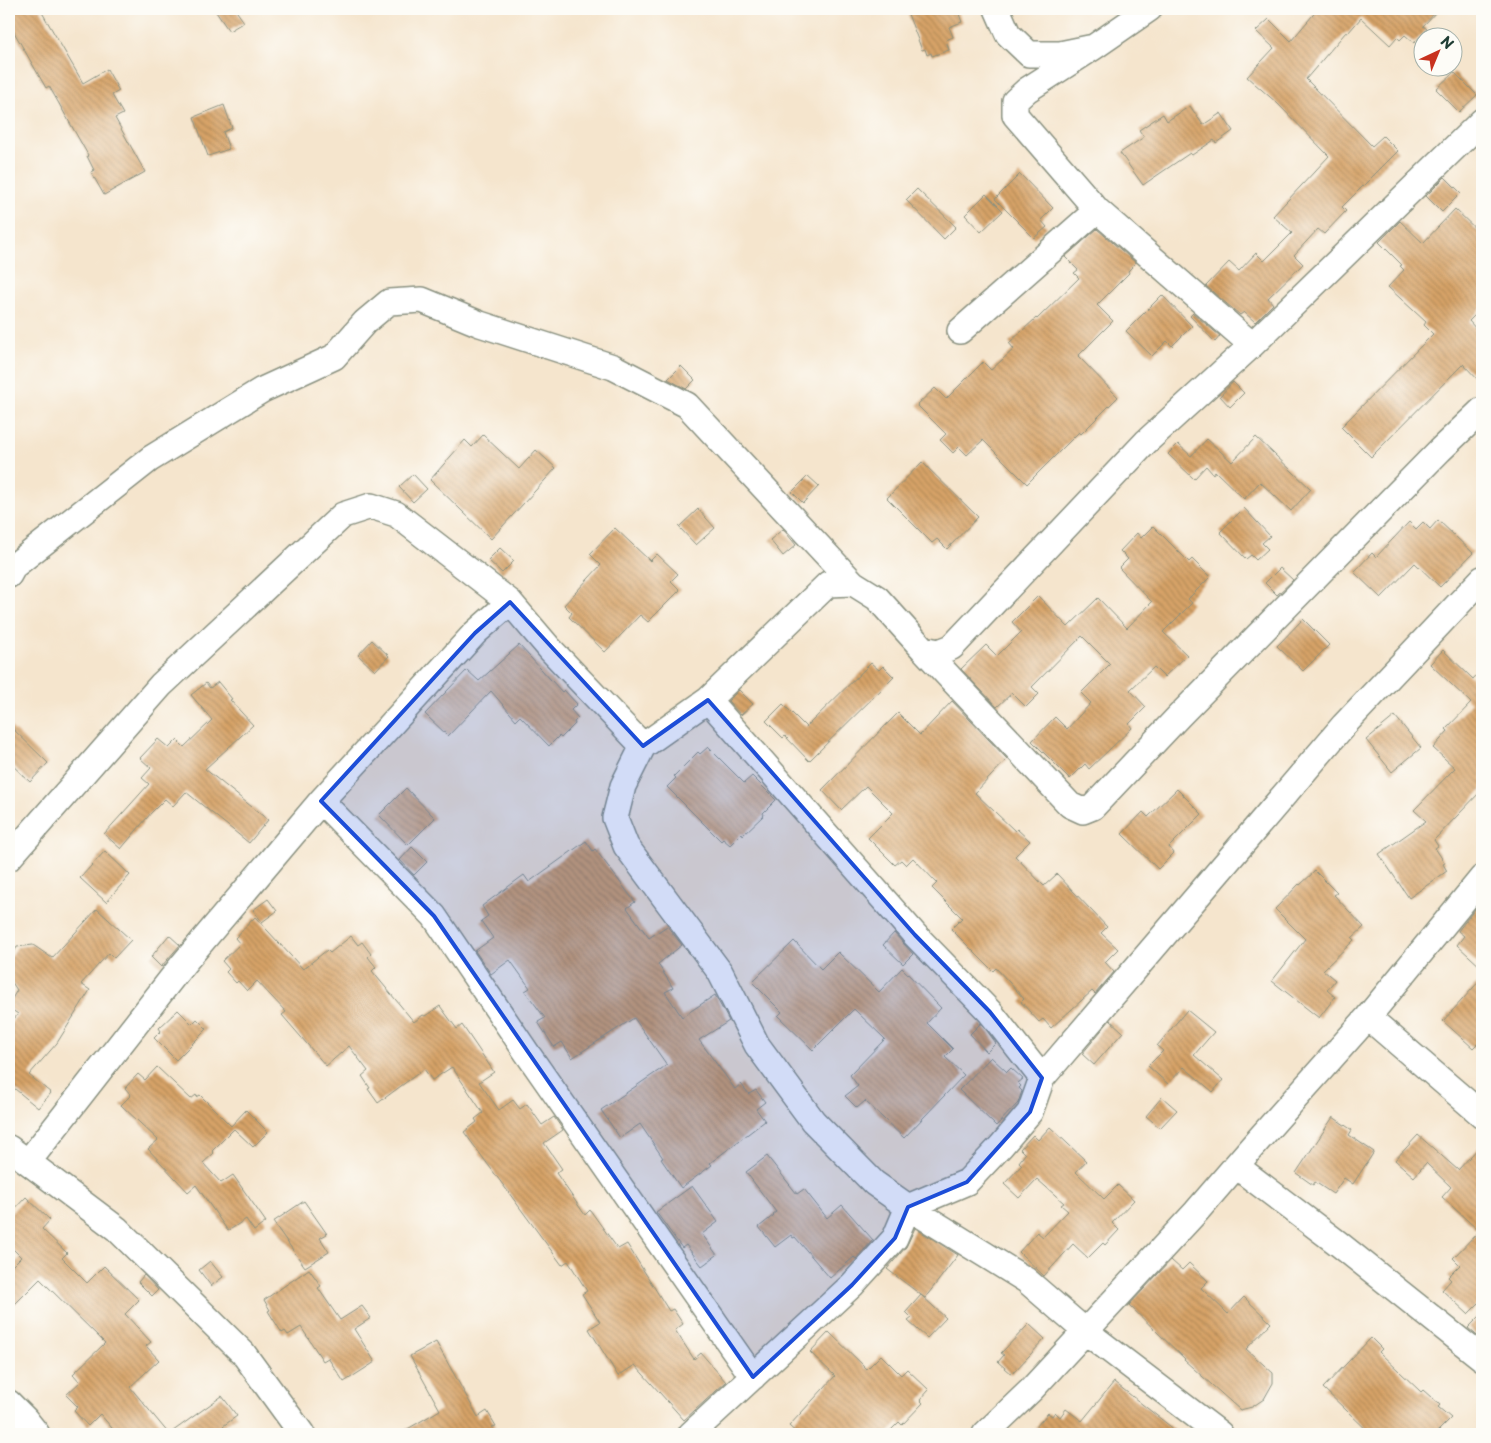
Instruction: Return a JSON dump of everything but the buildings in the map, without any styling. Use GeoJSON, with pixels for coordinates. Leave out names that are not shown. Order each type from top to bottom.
{"type":"FeatureCollection","features":[{"type":"Feature","properties":{"kind":"street"},"geometry":{"type":"LineString","coordinates":[[997,9],[1008,34],[1029,54],[1060,54],[1094,47]]}},
{"type":"Feature","properties":{"kind":"street"},"geometry":{"type":"LineString","coordinates":[[1149,9],[1027,90],[1015,101],[1015,116],[1097,210],[1252,345]]}},
{"type":"Feature","properties":{"kind":"street"},"geometry":{"type":"LineString","coordinates":[[923,649],[939,652],[952,646],[1146,442],[1252,345],[1482,121]]}},
{"type":"Feature","properties":{"kind":"street"},"geometry":{"type":"LineString","coordinates":[[960,330],[1097,210]]}},
{"type":"Feature","properties":{"kind":"street"},"geometry":{"type":"LineString","coordinates":[[9,575],[14,566],[150,459],[262,390],[334,357],[366,322],[389,302],[422,300],[480,324],[613,366],[687,405],[853,583],[877,598],[1070,805],[1084,811],[1093,807],[1179,716],[1440,450],[1482,410]]}},
{"type":"Feature","properties":{"kind":"street"},"geometry":{"type":"LineString","coordinates":[[9,858],[161,685],[344,515],[371,506],[396,514],[510,602],[550,649],[643,746]]}},
{"type":"Feature","properties":{"kind":"street"},"geometry":{"type":"LineString","coordinates":[[691,1434],[858,1278],[894,1238],[908,1207],[967,1182],[1001,1146],[1030,1112],[1042,1078],[1344,725],[1482,579]]}},
{"type":"Feature","properties":{"kind":"street"},"geometry":{"type":"LineString","coordinates":[[853,583],[828,584],[708,700],[643,746],[623,786],[615,818],[626,846],[720,972],[757,1045],[813,1121],[874,1182],[908,1207],[1026,1280],[1085,1331],[1220,1434]]}},
{"type":"Feature","properties":{"kind":"street"},"geometry":{"type":"LineString","coordinates":[[302,1434],[243,1353],[117,1229],[18,1155],[322,801],[475,633],[510,602]]}},
{"type":"Feature","properties":{"kind":"street"},"geometry":{"type":"LineString","coordinates":[[708,700],[915,935],[990,1012],[1042,1078]]}},
{"type":"Feature","properties":{"kind":"street"},"geometry":{"type":"LineString","coordinates":[[322,801],[434,916],[753,1377]]}},
{"type":"Feature","properties":{"kind":"street"},"geometry":{"type":"LineString","coordinates":[[985,1434],[1031,1390],[1196,1212],[1368,1017],[1482,878]]}},
{"type":"Feature","properties":{"kind":"street"},"geometry":{"type":"LineString","coordinates":[[1368,1017],[1482,1115]]}},
{"type":"Feature","properties":{"kind":"street"},"geometry":{"type":"LineString","coordinates":[[1236,1166],[1339,1244],[1482,1358]]}},
{"type":"Feature","properties":{"kind":"street"},"geometry":{"type":"LineString","coordinates":[[9,1403],[37,1434]]}},
{"type":"Feature","properties":{"kind":"highlighted area"},"geometry":{"type":"Polygon","coordinates":[[[510,602],[643,746],[708,700],[915,935],[990,1012],[1042,1078],[1030,1112],[967,1182],[908,1207],[895,1238],[852,1285],[753,1377],[434,916],[321,801],[475,633],[510,602]]]}}]}
